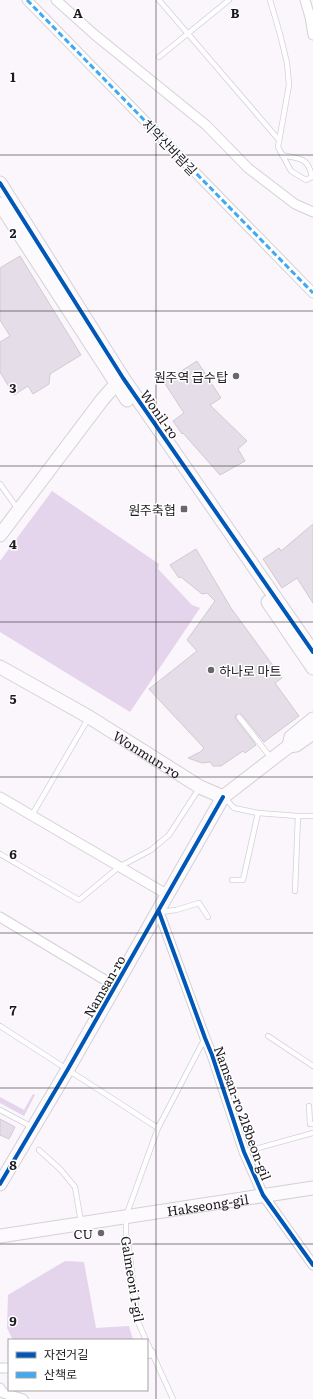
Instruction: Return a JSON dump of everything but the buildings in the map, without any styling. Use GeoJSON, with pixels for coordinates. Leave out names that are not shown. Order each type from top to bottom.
{"type":"FeatureCollection","features":[{"type":"Feature","properties":{"kind":"street","name":"치악산바람길"},"geometry":{"type":"LineString","coordinates":[[27,0],[313,293]]}},
{"type":"Feature","properties":{"kind":"street"},"geometry":{"type":"LineString","coordinates":[[56,0],[96,36],[206,125],[248,168],[295,204],[313,212]]}},
{"type":"Feature","properties":{"kind":"street"},"geometry":{"type":"LineString","coordinates":[[305,0],[313,35]]}},
{"type":"Feature","properties":{"kind":"street","name":"Wonil-ro"},"geometry":{"type":"LineString","coordinates":[[0,183],[119,381],[313,652]]}},
{"type":"Feature","properties":{"kind":"street","name":"Wonil-ro"},"geometry":{"type":"LineString","coordinates":[[0,204],[313,668]]}},
{"type":"Feature","properties":{"kind":"street"},"geometry":{"type":"LineString","coordinates":[[2,529],[19,511],[119,381]]}},
{"type":"Feature","properties":{"kind":"street","name":"Wonmun-ro"},"geometry":{"type":"LineString","coordinates":[[0,667],[89,717],[200,788],[223,797]]}},
{"type":"Feature","properties":{"kind":"street"},"geometry":{"type":"LineString","coordinates":[[289,746],[291,737],[313,719]]}},
{"type":"Feature","properties":{"kind":"street"},"geometry":{"type":"LineString","coordinates":[[223,797],[272,758],[289,746],[296,745],[313,733]]}},
{"type":"Feature","properties":{"kind":"street"},"geometry":{"type":"LineString","coordinates":[[0,797],[168,895]]}},
{"type":"Feature","properties":{"kind":"street","name":"Namsan-ro"},"geometry":{"type":"LineString","coordinates":[[0,1184],[6,1170],[34,1128],[159,912],[223,797]]}},
{"type":"Feature","properties":{"kind":"street","name":"Namsan-ro 218beon-gil"},"geometry":{"type":"LineString","coordinates":[[159,912],[204,1038],[212,1055],[244,1152],[263,1195],[313,1265]]}},
{"type":"Feature","properties":{"kind":"street","name":"Namsan-ro"},"geometry":{"type":"LineString","coordinates":[[0,917],[115,986]]}},
{"type":"Feature","properties":{"kind":"street","name":"Hakseong-gil"},"geometry":{"type":"LineString","coordinates":[[0,1236],[313,1188]]}},
{"type":"Feature","properties":{"kind":"street"},"geometry":{"type":"LineString","coordinates":[[0,1388],[3,1393],[23,1399]]}},
{"type":"Feature","properties":{"kind":"lane"},"geometry":{"type":"LineString","coordinates":[[160,0],[279,140]]}},
{"type":"Feature","properties":{"kind":"lane"},"geometry":{"type":"LineString","coordinates":[[159,57],[229,0]]}},
{"type":"Feature","properties":{"kind":"lane"},"geometry":{"type":"LineString","coordinates":[[270,0],[287,63],[289,85],[278,147],[282,155],[291,171],[306,180],[312,177],[310,166],[302,159],[282,155]]}},
{"type":"Feature","properties":{"kind":"lane"},"geometry":{"type":"LineString","coordinates":[[0,484],[19,511]]}},
{"type":"Feature","properties":{"kind":"lane"},"geometry":{"type":"LineString","coordinates":[[32,815],[89,717]]}},
{"type":"Feature","properties":{"kind":"lane"},"geometry":{"type":"LineString","coordinates":[[239,717],[272,758]]}},
{"type":"Feature","properties":{"kind":"lane"},"geometry":{"type":"LineString","coordinates":[[0,854],[79,900],[119,867],[151,850],[170,835],[200,788]]}},
{"type":"Feature","properties":{"kind":"lane"},"geometry":{"type":"LineString","coordinates":[[223,797],[234,808],[258,813],[313,816]]}},
{"type":"Feature","properties":{"kind":"lane"},"geometry":{"type":"LineString","coordinates":[[232,880],[243,880],[258,813]]}},
{"type":"Feature","properties":{"kind":"lane"},"geometry":{"type":"LineString","coordinates":[[295,891],[298,816]]}},
{"type":"Feature","properties":{"kind":"lane"},"geometry":{"type":"LineString","coordinates":[[159,912],[176,910],[199,903],[208,917]]}},
{"type":"Feature","properties":{"kind":"lane"},"geometry":{"type":"LineString","coordinates":[[0,1026],[158,1128]]}},
{"type":"Feature","properties":{"kind":"lane"},"geometry":{"type":"LineString","coordinates":[[268,1036],[313,1066]]}},
{"type":"Feature","properties":{"kind":"lane"},"geometry":{"type":"LineString","coordinates":[[126,1216],[158,1128],[204,1038]]}},
{"type":"Feature","properties":{"kind":"lane"},"geometry":{"type":"LineString","coordinates":[[309,1106],[310,1124],[313,1124]]}},
{"type":"Feature","properties":{"kind":"lane"},"geometry":{"type":"LineString","coordinates":[[0,1110],[34,1128]]}},
{"type":"Feature","properties":{"kind":"lane"},"geometry":{"type":"LineString","coordinates":[[244,1152],[313,1133]]}},
{"type":"Feature","properties":{"kind":"lane"},"geometry":{"type":"LineString","coordinates":[[39,1150],[60,1169],[75,1188],[81,1223]]}},
{"type":"Feature","properties":{"kind":"lane","name":"Galmeori 1-gil"},"geometry":{"type":"LineString","coordinates":[[126,1216],[126,1234],[138,1322],[146,1339]]}},
{"type":"Feature","properties":{"kind":"lane","name":"Galmeori 1-gil"},"geometry":{"type":"LineString","coordinates":[[149,1354],[162,1374],[173,1399]]}},
{"type":"Feature","properties":{"kind":"shaded area"},"geometry":{"type":"Polygon","coordinates":[[[52,491],[159,564],[158,569],[192,605],[200,608],[130,712],[0,632],[0,561],[52,491]]]}},
{"type":"Feature","properties":{"kind":"shaded area"},"geometry":{"type":"Polygon","coordinates":[[[33,1094],[35,1095],[24,1116],[0,1103],[0,1097],[24,1110],[33,1094]]]}},
{"type":"Feature","properties":{"kind":"shaded area"},"geometry":{"type":"Polygon","coordinates":[[[65,1261],[84,1262],[96,1328],[129,1326],[133,1339],[12,1339],[7,1328],[8,1295],[65,1261]]]}},
{"type":"Feature","properties":{"kind":"marked path"},"geometry":{"type":"LineString","coordinates":[[27,0],[313,293]]}},
{"type":"Feature","properties":{"kind":"cycle path"},"geometry":{"type":"LineString","coordinates":[[0,183],[123,378],[313,652]]}},
{"type":"Feature","properties":{"kind":"cycle path"},"geometry":{"type":"LineString","coordinates":[[0,1184],[68,1069],[223,797]]}},
{"type":"Feature","properties":{"kind":"cycle path"},"geometry":{"type":"LineString","coordinates":[[159,912],[212,1055],[244,1152],[263,1195],[313,1265]]}},
{"type":"Feature","properties":{"kind":"place","name":"원주역 급수탑"},"geometry":{"type":"Point","coordinates":[236,376]}},
{"type":"Feature","properties":{"kind":"place","name":"원주축협"},"geometry":{"type":"Point","coordinates":[184,509]}},
{"type":"Feature","properties":{"kind":"place","name":"하나로 마트"},"geometry":{"type":"Point","coordinates":[211,670]}},
{"type":"Feature","properties":{"kind":"place","name":"CU"},"geometry":{"type":"Point","coordinates":[101,1233]}}]}
